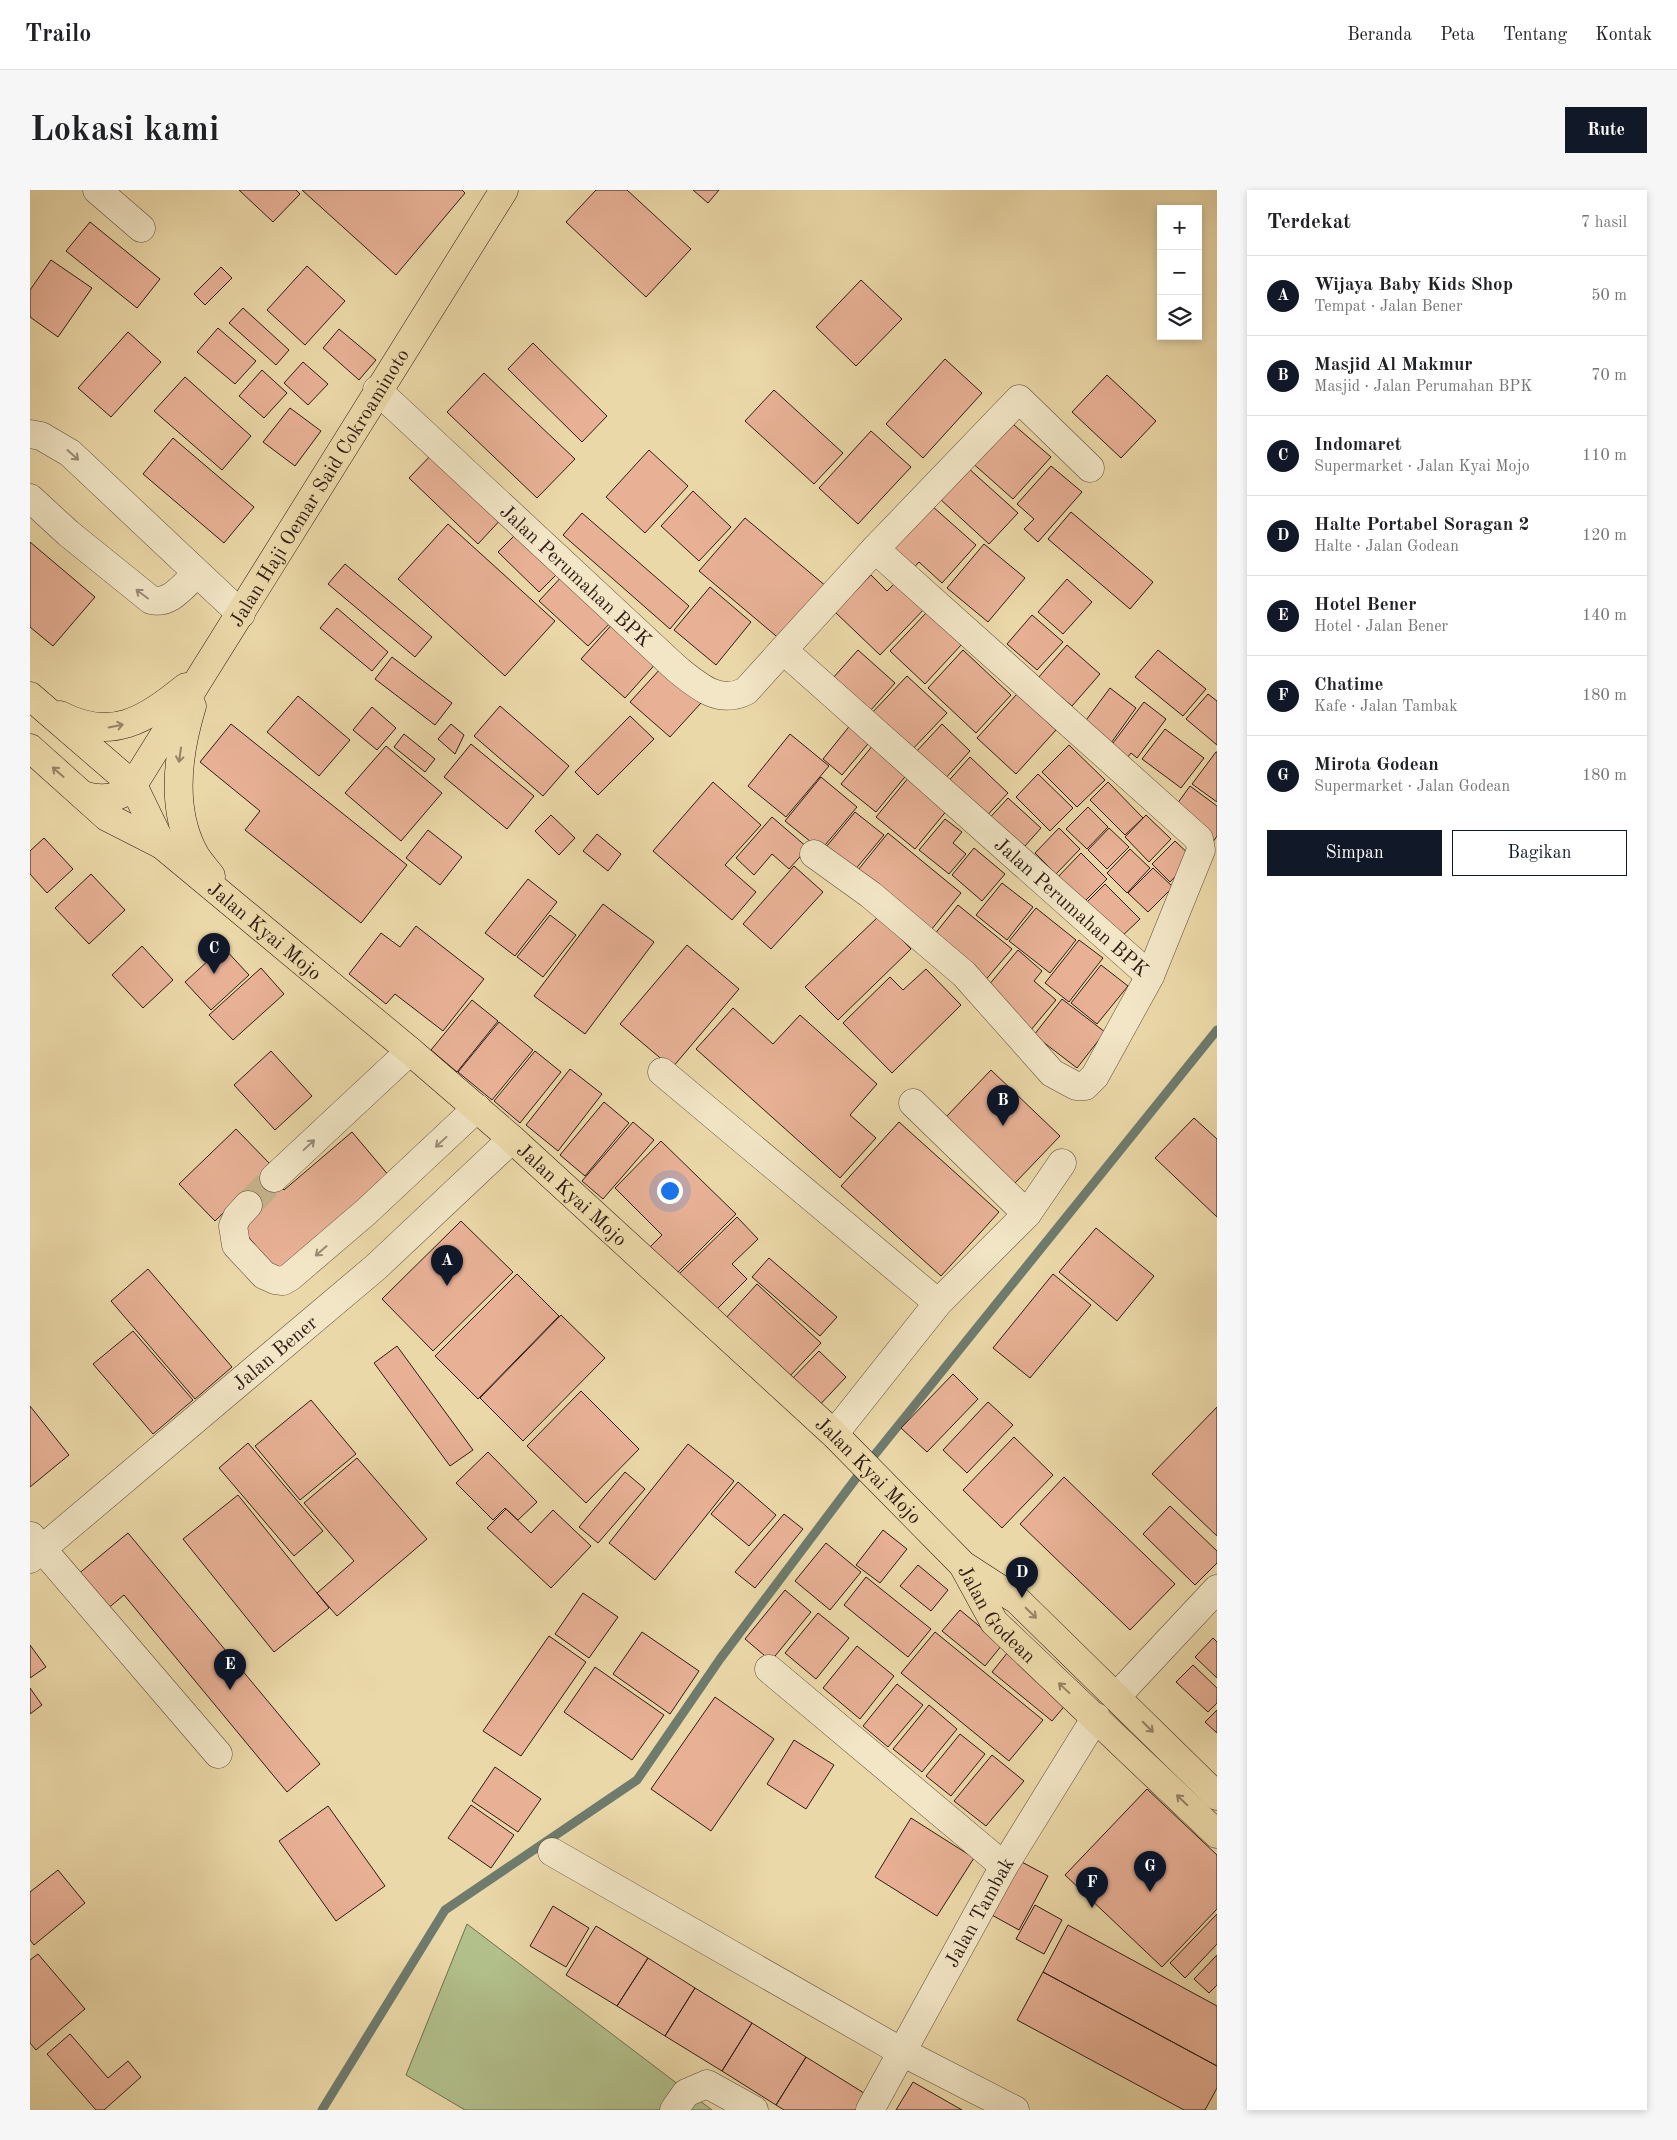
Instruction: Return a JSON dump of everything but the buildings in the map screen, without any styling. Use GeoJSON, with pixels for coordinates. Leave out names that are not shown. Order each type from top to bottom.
{"type":"FeatureCollection","features":[{"type":"Feature","properties":{"kind":"main road","name":"Jalan Haji Oemar Said Cokroaminoto"},"geometry":{"type":"LineString","coordinates":[[133,785],[241,614],[377,390],[504,190]]}},
{"type":"Feature","properties":{"kind":"main road"},"geometry":{"type":"LineString","coordinates":[[34,699],[71,720],[90,726],[109,727],[132,723],[156,711],[203,674]]}},
{"type":"Feature","properties":{"kind":"main road"},"geometry":{"type":"LineString","coordinates":[[203,674],[185,730],[180,758],[178,789],[182,820],[193,852],[232,904]]}},
{"type":"Feature","properties":{"kind":"main road","name":"Jalan Kyai Mojo"},"geometry":{"type":"LineString","coordinates":[[34,699],[133,785],[155,836]]}},
{"type":"Feature","properties":{"kind":"main road"},"geometry":{"type":"LineString","coordinates":[[155,836],[154,772],[167,731]]}},
{"type":"Feature","properties":{"kind":"main road","name":"Jalan Kyai Mojo"},"geometry":{"type":"LineString","coordinates":[[30,748],[107,817],[155,836],[232,904],[512,1138],[839,1440],[963,1566]]}},
{"type":"Feature","properties":{"kind":"main road"},"geometry":{"type":"LineString","coordinates":[[83,795],[99,798],[117,797],[133,785]]}},
{"type":"Feature","properties":{"kind":"main road","name":"Jalan Godean"},"geometry":{"type":"LineString","coordinates":[[963,1566],[1017,1600],[1217,1796]]}},
{"type":"Feature","properties":{"kind":"main road","name":"Jalan Godean"},"geometry":{"type":"LineString","coordinates":[[963,1566],[994,1622],[1217,1834]]}},
{"type":"Feature","properties":{"kind":"street"},"geometry":{"type":"LineString","coordinates":[[97,190],[141,228]]}},
{"type":"Feature","properties":{"kind":"street","name":"Jalan Perumahan BPK"},"geometry":{"type":"LineString","coordinates":[[377,390],[677,670],[710,693],[725,698],[746,692],[875,549],[1019,399],[1090,468]]}},
{"type":"Feature","properties":{"kind":"street"},"geometry":{"type":"LineString","coordinates":[[30,434],[42,436],[70,452],[196,574],[241,614]]}},
{"type":"Feature","properties":{"kind":"street"},"geometry":{"type":"LineString","coordinates":[[30,498],[68,533],[151,600],[164,601],[172,597],[196,574]]}},
{"type":"Feature","properties":{"kind":"street","name":"Jalan Perumahan BPK"},"geometry":{"type":"LineString","coordinates":[[783,650],[1150,976],[1201,850],[1199,839],[875,549]]}},
{"type":"Feature","properties":{"kind":"street"},"geometry":{"type":"LineString","coordinates":[[814,854],[871,895],[964,974],[1052,1072],[1076,1086],[1085,1086],[1094,1076],[1150,976]]}},
{"type":"Feature","properties":{"kind":"street"},"geometry":{"type":"LineString","coordinates":[[274,1178],[410,1051]]}},
{"type":"Feature","properties":{"kind":"street"},"geometry":{"type":"LineString","coordinates":[[662,1072],[938,1303]]}},
{"type":"Feature","properties":{"kind":"street"},"geometry":{"type":"LineString","coordinates":[[913,1102],[1027,1214]]}},
{"type":"Feature","properties":{"kind":"street"},"geometry":{"type":"LineString","coordinates":[[248,1205],[237,1217],[233,1226],[236,1245],[264,1275],[283,1281],[366,1212],[477,1108]]}},
{"type":"Feature","properties":{"kind":"street","name":"Jalan Bener"},"geometry":{"type":"LineString","coordinates":[[34,1547],[376,1267],[512,1138]]}},
{"type":"Feature","properties":{"kind":"street"},"geometry":{"type":"LineString","coordinates":[[839,1440],[938,1303],[1027,1214],[1062,1163]]}},
{"type":"Feature","properties":{"kind":"street"},"geometry":{"type":"LineString","coordinates":[[34,1547],[218,1754]]}},
{"type":"Feature","properties":{"kind":"street"},"geometry":{"type":"LineString","coordinates":[[1117,1696],[1217,1589]]}},
{"type":"Feature","properties":{"kind":"street"},"geometry":{"type":"LineString","coordinates":[[769,1669],[1004,1866]]}},
{"type":"Feature","properties":{"kind":"street","name":"Jalan Tambak"},"geometry":{"type":"LineString","coordinates":[[870,2110],[1004,1866],[1096,1717]]}},
{"type":"Feature","properties":{"kind":"street"},"geometry":{"type":"LineString","coordinates":[[552,1852],[902,2052],[1015,2110]]}},
{"type":"Feature","properties":{"kind":"street"},"geometry":{"type":"LineString","coordinates":[[674,2110],[686,2093],[707,2084],[754,2110]]}},
{"type":"Feature","properties":{"kind":"green space"},"geometry":{"type":"Polygon","coordinates":[[[467,1924],[712,2110],[465,2110],[406,2075],[467,1924]]]}},
{"type":"Feature","properties":{"kind":"waterway"},"geometry":{"type":"LineString","coordinates":[[322,2110],[445,1910],[637,1780],[720,1659],[860,1473],[1217,1030]]}},
{"type":"Feature","properties":{"kind":"tunnel"},"geometry":{"type":"LineString","coordinates":[[248,1205],[274,1178]]}},
{"type":"Feature","properties":{"kind":"place","name":"Indomaret"},"geometry":{"type":"Point","coordinates":[214,974]}},
{"type":"Feature","properties":{"kind":"place","name":"Masjid Al Makmur"},"geometry":{"type":"Point","coordinates":[1003,1126]}},
{"type":"Feature","properties":{"kind":"place","name":"Wijaya Baby Kids Shop"},"geometry":{"type":"Point","coordinates":[447,1286]}},
{"type":"Feature","properties":{"kind":"place","name":"Halte Portabel Soragan 2"},"geometry":{"type":"Point","coordinates":[1022,1598]}},
{"type":"Feature","properties":{"kind":"place","name":"Hotel Bener"},"geometry":{"type":"Point","coordinates":[230,1690]}},
{"type":"Feature","properties":{"kind":"place","name":"Mirota Godean"},"geometry":{"type":"Point","coordinates":[1150,1892]}},
{"type":"Feature","properties":{"kind":"place","name":"Chatime"},"geometry":{"type":"Point","coordinates":[1092,1908]}}]}
